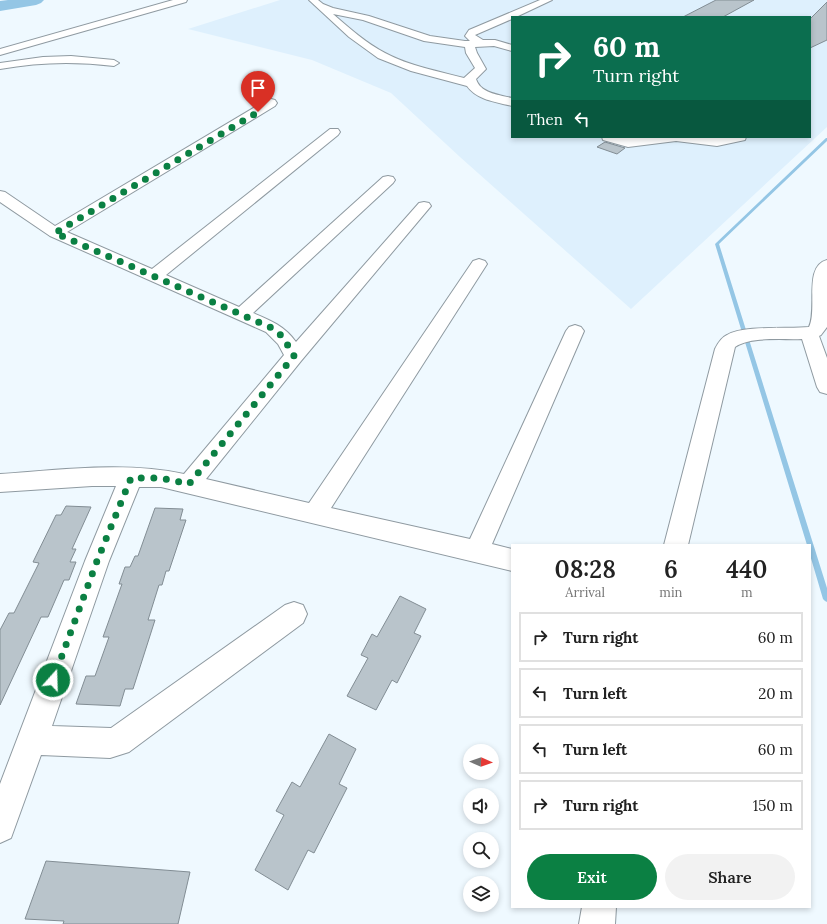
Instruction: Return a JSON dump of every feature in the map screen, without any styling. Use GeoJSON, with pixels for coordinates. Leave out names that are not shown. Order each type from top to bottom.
{"type":"FeatureCollection","features":[{"type":"Feature","properties":{"kind":"street"},"geometry":{"type":"LineString","coordinates":[[0,52],[183,0]]}},
{"type":"Feature","properties":{"kind":"street"},"geometry":{"type":"LineString","coordinates":[[313,0],[422,37],[444,42],[495,43],[511,48]]}},
{"type":"Feature","properties":{"kind":"street"},"geometry":{"type":"LineString","coordinates":[[475,43],[470,36],[472,32],[548,0]]}},
{"type":"Feature","properties":{"kind":"street"},"geometry":{"type":"LineString","coordinates":[[327,4],[325,11],[349,33],[383,56],[415,69],[470,83],[474,88],[487,95],[511,102]]}},
{"type":"Feature","properties":{"kind":"street"},"geometry":{"type":"LineString","coordinates":[[470,83],[470,78],[481,69],[470,53],[469,47],[475,43]]}},
{"type":"Feature","properties":{"kind":"street"},"geometry":{"type":"LineString","coordinates":[[0,66],[63,58],[86,59],[114,63]]}},
{"type":"Feature","properties":{"kind":"street"},"geometry":{"type":"LineString","coordinates":[[55,233],[272,103]]}},
{"type":"Feature","properties":{"kind":"street"},"geometry":{"type":"LineString","coordinates":[[153,277],[334,132]]}},
{"type":"Feature","properties":{"kind":"street"},"geometry":{"type":"LineString","coordinates":[[611,138],[628,143],[668,138]]}},
{"type":"Feature","properties":{"kind":"street"},"geometry":{"type":"LineString","coordinates":[[684,138],[717,142],[735,138]]}},
{"type":"Feature","properties":{"kind":"street"},"geometry":{"type":"LineString","coordinates":[[240,315],[388,180]]}},
{"type":"Feature","properties":{"kind":"street"},"geometry":{"type":"LineString","coordinates":[[0,195],[55,233],[272,328],[283,337],[294,356]]}},
{"type":"Feature","properties":{"kind":"street"},"geometry":{"type":"LineString","coordinates":[[189,484],[294,356],[424,206]]}},
{"type":"Feature","properties":{"kind":"street"},"geometry":{"type":"LineString","coordinates":[[315,513],[479,264]]}},
{"type":"Feature","properties":{"kind":"street"},"geometry":{"type":"LineString","coordinates":[[676,544],[724,349],[728,343],[735,338],[763,334],[809,333],[815,330],[819,325],[823,269],[827,265]]}},
{"type":"Feature","properties":{"kind":"street"},"geometry":{"type":"LineString","coordinates":[[476,552],[575,331]]}},
{"type":"Feature","properties":{"kind":"street"},"geometry":{"type":"LineString","coordinates":[[809,333],[825,378]]}},
{"type":"Feature","properties":{"kind":"street"},"geometry":{"type":"LineString","coordinates":[[0,483],[92,477],[161,478],[511,560]]}},
{"type":"Feature","properties":{"kind":"street"},"geometry":{"type":"LineString","coordinates":[[0,827],[97,561],[131,478]]}},
{"type":"Feature","properties":{"kind":"street"},"geometry":{"type":"LineString","coordinates":[[31,740],[110,743],[118,741],[294,614]]}},
{"type":"Feature","properties":{"kind":"street"},"geometry":{"type":"LineString","coordinates":[[597,924],[599,908]]}},
{"type":"Feature","properties":{"kind":"shaded area"},"geometry":{"type":"Polygon","coordinates":[[[280,0],[827,0],[827,127],[631,309],[460,157],[391,93],[312,60],[188,29],[280,0]]]}},
{"type":"Feature","properties":{"kind":"building"},"geometry":{"type":"Polygon","coordinates":[[[716,0],[754,0],[725,16],[685,16],[716,0]]]}},
{"type":"Feature","properties":{"kind":"building"},"geometry":{"type":"Polygon","coordinates":[[[827,2],[827,40],[811,48],[811,18],[827,2]]]}},
{"type":"Feature","properties":{"kind":"building"},"geometry":{"type":"Polygon","coordinates":[[[605,142],[625,148],[617,154],[597,147],[605,142]]]}},
{"type":"Feature","properties":{"kind":"building"},"geometry":{"type":"Polygon","coordinates":[[[66,506],[91,507],[72,549],[76,549],[70,562],[76,562],[69,580],[64,580],[48,617],[41,617],[0,705],[0,630],[9,613],[14,613],[39,563],[33,562],[56,515],[61,515],[66,506]]]}},
{"type":"Feature","properties":{"kind":"building"},"geometry":{"type":"Polygon","coordinates":[[[155,508],[183,509],[180,520],[186,520],[169,571],[166,571],[162,585],[159,585],[148,620],[155,620],[133,689],[125,689],[120,706],[76,704],[86,676],[95,676],[109,637],[103,637],[122,584],[119,584],[125,567],[130,567],[135,556],[138,556],[155,508]]]}},
{"type":"Feature","properties":{"kind":"building"},"geometry":{"type":"Polygon","coordinates":[[[400,596],[426,609],[414,633],[421,636],[397,683],[392,680],[376,710],[347,696],[368,658],[361,655],[372,634],[377,637],[400,596]]]}},
{"type":"Feature","properties":{"kind":"building"},"geometry":{"type":"Polygon","coordinates":[[[329,734],[356,749],[339,784],[347,788],[314,853],[308,850],[288,890],[255,870],[284,815],[276,811],[292,782],[300,787],[329,734]]]}},
{"type":"Feature","properties":{"kind":"building"},"geometry":{"type":"Polygon","coordinates":[[[46,861],[190,872],[178,924],[63,924],[64,921],[25,919],[46,861]]]}},
{"type":"Feature","properties":{"kind":"waterway"},"geometry":{"type":"LineString","coordinates":[[0,6],[36,0]]}},
{"type":"Feature","properties":{"kind":"waterway"},"geometry":{"type":"LineString","coordinates":[[810,544],[717,244],[827,139]]}},
{"type":"Feature","properties":{"kind":"waterway"},"geometry":{"type":"LineString","coordinates":[[811,547],[827,599]]}},
{"type":"Feature","properties":{"kind":"route"},"geometry":{"type":"LineString","coordinates":[[53,680],[97,561],[131,478],[161,478],[189,484],[294,356],[283,337],[272,328],[55,233],[258,112]]}}]}
